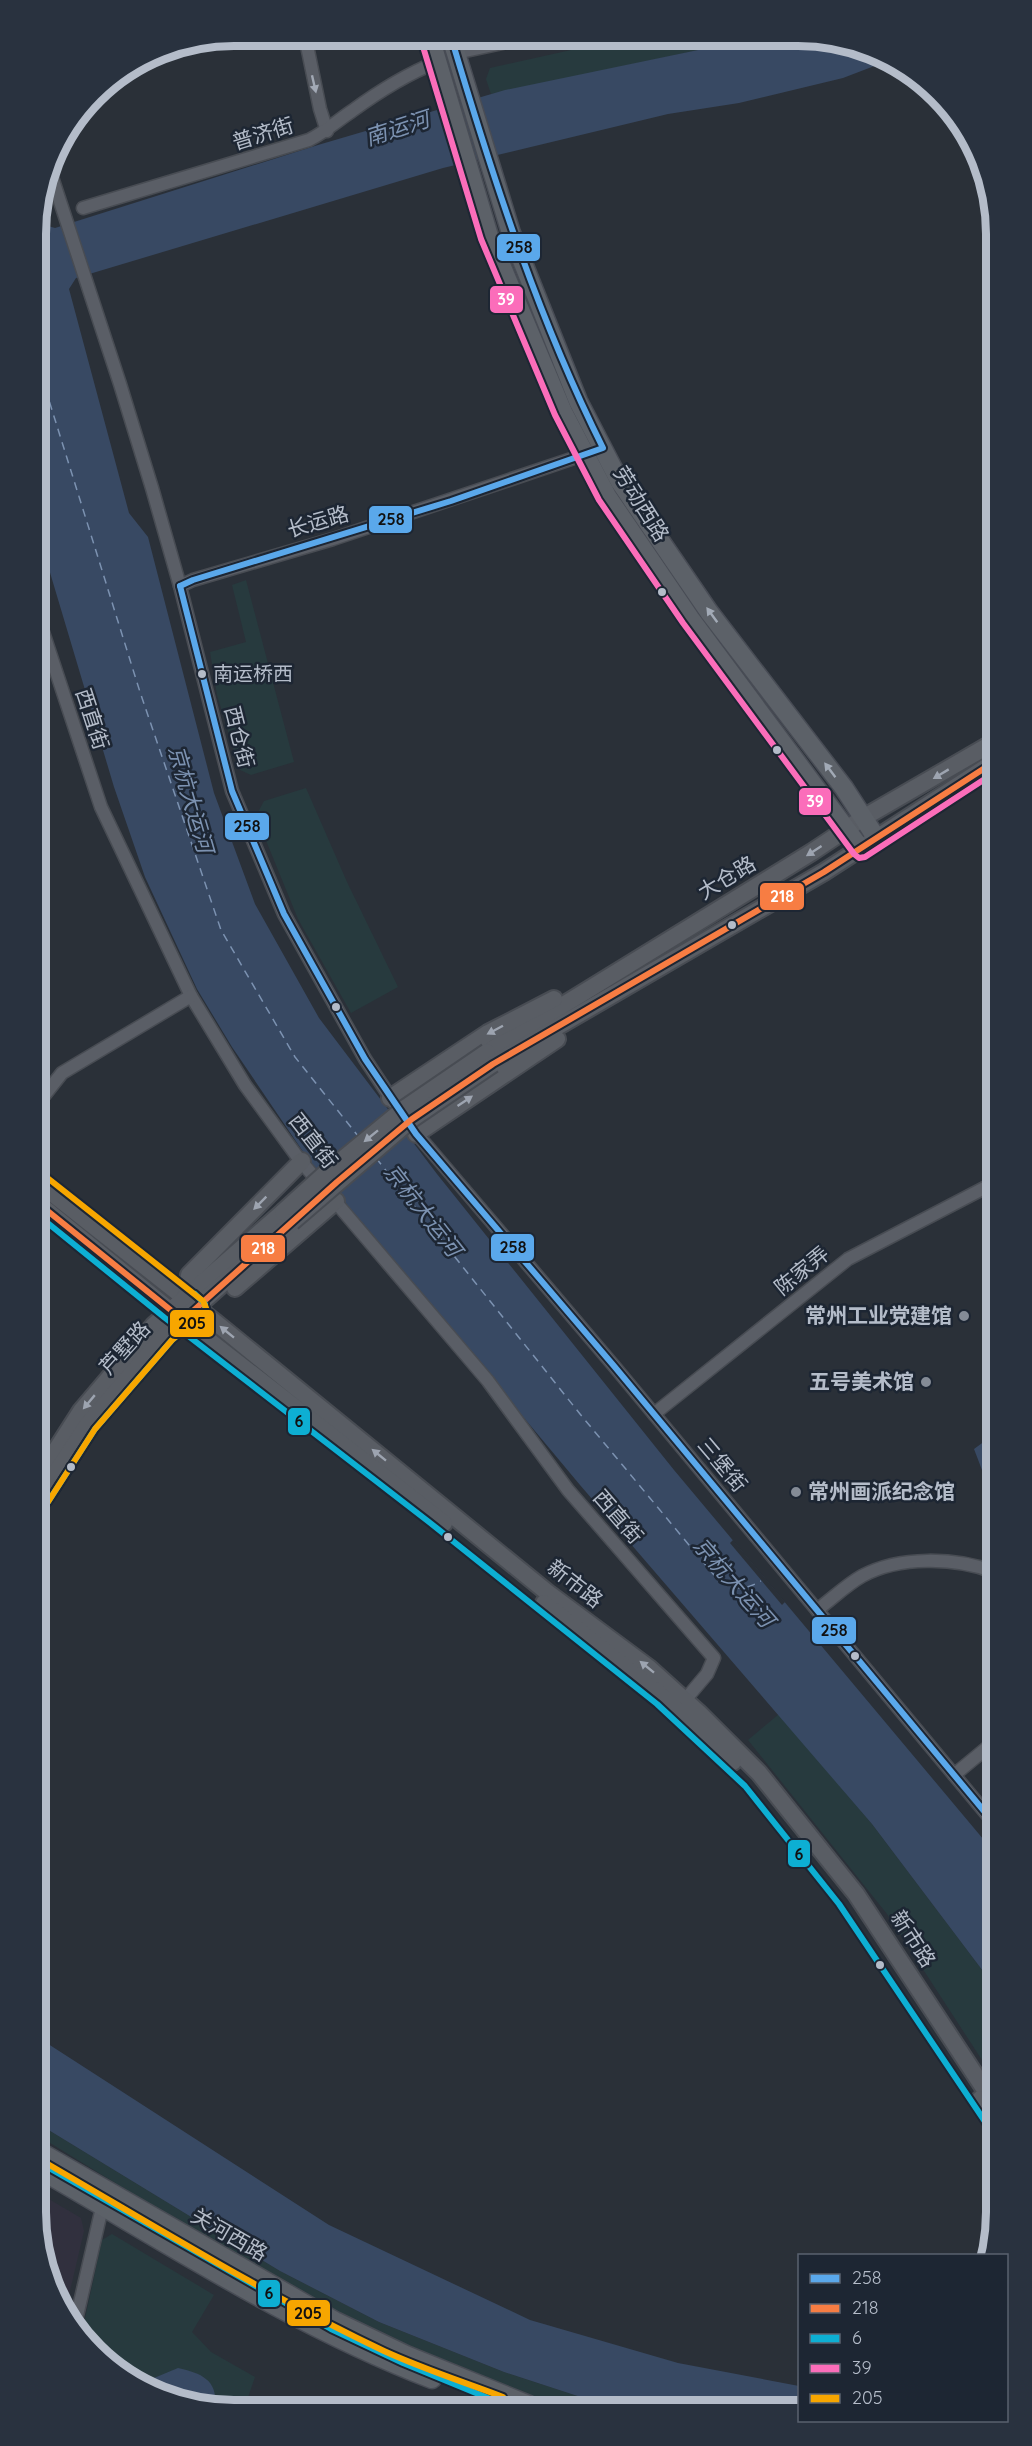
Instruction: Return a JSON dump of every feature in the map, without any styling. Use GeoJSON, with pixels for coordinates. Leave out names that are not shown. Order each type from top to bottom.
{"type":"FeatureCollection","features":[{"type":"Feature","properties":{"kind":"main road","name":"劳动西路"},"geometry":{"type":"LineString","coordinates":[[433,47],[489,236],[563,412],[607,496],[690,618],[861,849]]}},
{"type":"Feature","properties":{"kind":"main road","name":"劳动西路"},"geometry":{"type":"LineString","coordinates":[[453,47],[511,233],[578,401],[620,482],[709,612],[844,788],[877,839]]}},
{"type":"Feature","properties":{"kind":"main road","name":"大仓路"},"geometry":{"type":"LineString","coordinates":[[490,1058],[677,935],[846,829],[986,747]]}},
{"type":"Feature","properties":{"kind":"main road","name":"大仓路"},"geometry":{"type":"LineString","coordinates":[[490,1058],[691,950],[861,849],[986,767]]}},
{"type":"Feature","properties":{"kind":"main road"},"geometry":{"type":"LineString","coordinates":[[390,1098],[488,1033],[677,935]]}},
{"type":"Feature","properties":{"kind":"main road"},"geometry":{"type":"LineString","coordinates":[[416,1134],[691,950]]}},
{"type":"Feature","properties":{"kind":"main road","name":"芦墅路"},"geometry":{"type":"LineString","coordinates":[[46,1487],[88,1424],[166,1334],[177,1316],[287,1217],[326,1173],[405,1108],[490,1058]]}},
{"type":"Feature","properties":{"kind":"main road"},"geometry":{"type":"LineString","coordinates":[[302,1161],[189,1275],[191,1303],[223,1298],[336,1201]]}},
{"type":"Feature","properties":{"kind":"main road","name":"新市路"},"geometry":{"type":"LineString","coordinates":[[47,1189],[191,1303],[548,1593],[649,1668],[685,1700],[759,1773],[856,1894],[985,2090]]}},
{"type":"Feature","properties":{"kind":"main road","name":"新市路"},"geometry":{"type":"LineString","coordinates":[[47,1210],[177,1316],[435,1515],[663,1697],[752,1780],[846,1899],[985,2106]]}},
{"type":"Feature","properties":{"kind":"main road","name":"芦墅路"},"geometry":{"type":"LineString","coordinates":[[46,1464],[81,1411],[154,1325],[177,1316]]}},
{"type":"Feature","properties":{"kind":"main road","name":"关河西路"},"geometry":{"type":"LineString","coordinates":[[46,2156],[104,2197],[258,2296],[382,2360],[487,2400]]}},
{"type":"Feature","properties":{"kind":"main road","name":"关河西路"},"geometry":{"type":"LineString","coordinates":[[46,2172],[104,2197],[335,2321],[406,2355],[517,2400]]}},
{"type":"Feature","properties":{"kind":"street"},"geometry":{"type":"LineString","coordinates":[[307,47],[327,131]]}},
{"type":"Feature","properties":{"kind":"street","name":"普济街"},"geometry":{"type":"LineString","coordinates":[[83,208],[309,140],[327,131],[350,111],[413,72],[437,62]]}},
{"type":"Feature","properties":{"kind":"street","name":"西仓街"},"geometry":{"type":"LineString","coordinates":[[54,183],[124,394],[180,586],[232,791],[284,914],[365,1059],[416,1134]]}},
{"type":"Feature","properties":{"kind":"street","name":"长运路"},"geometry":{"type":"LineString","coordinates":[[180,586],[193,580],[350,533],[603,448]]}},
{"type":"Feature","properties":{"kind":"street","name":"西直街"},"geometry":{"type":"LineString","coordinates":[[47,644],[100,807],[191,996],[245,1085],[302,1161],[488,1381],[568,1490],[714,1658],[707,1674],[685,1700]]}},
{"type":"Feature","properties":{"kind":"street"},"geometry":{"type":"LineString","coordinates":[[47,1092],[62,1073],[191,996]]}},
{"type":"Feature","properties":{"kind":"street","name":"三堡街"},"geometry":{"type":"LineString","coordinates":[[416,1134],[654,1414],[985,1812]]}},
{"type":"Feature","properties":{"kind":"street","name":"陈家弄"},"geometry":{"type":"LineString","coordinates":[[654,1414],[848,1259],[986,1187]]}},
{"type":"Feature","properties":{"kind":"street"},"geometry":{"type":"LineString","coordinates":[[817,1610],[862,1576],[889,1566],[935,1562],[975,1565],[985,1570]]}},
{"type":"Feature","properties":{"kind":"street"},"geometry":{"type":"LineString","coordinates":[[954,1775],[985,1749]]}},
{"type":"Feature","properties":{"kind":"street"},"geometry":{"type":"LineString","coordinates":[[77,2314],[104,2197]]}},
{"type":"Feature","properties":{"kind":"shaded area"},"geometry":{"type":"Polygon","coordinates":[[[46,2197],[81,2218],[84,2231],[68,2299],[53,2260],[48,2236],[46,2197]]]}},
{"type":"Feature","properties":{"kind":"green space"},"geometry":{"type":"Polygon","coordinates":[[[587,46],[717,46],[491,94],[486,79],[490,68],[587,46]]]}},
{"type":"Feature","properties":{"kind":"green space"},"geometry":{"type":"Polygon","coordinates":[[[246,580],[294,762],[251,775],[240,770],[217,695],[210,652],[246,642],[232,585],[246,580]]]}},
{"type":"Feature","properties":{"kind":"green space"},"geometry":{"type":"Polygon","coordinates":[[[306,788],[347,882],[398,987],[351,1013],[298,919],[256,816],[264,801],[306,788]]]}},
{"type":"Feature","properties":{"kind":"green space"},"geometry":{"type":"Polygon","coordinates":[[[779,1714],[872,1824],[985,1974],[985,2065],[887,1914],[748,1740],[779,1714]]]}},
{"type":"Feature","properties":{"kind":"green space"},"geometry":{"type":"Polygon","coordinates":[[[46,2128],[280,2271],[379,2322],[504,2372],[590,2400],[537,2400],[444,2362],[334,2313],[185,2226],[46,2140],[46,2128]]]}},
{"type":"Feature","properties":{"kind":"green space"},"geometry":{"type":"Polygon","coordinates":[[[112,2234],[214,2295],[192,2332],[211,2352],[255,2377],[247,2400],[198,2396],[162,2385],[120,2361],[85,2326],[102,2240],[112,2234]]]}},
{"type":"Feature","properties":{"kind":"water"},"geometry":{"type":"Polygon","coordinates":[[[717,46],[810,47],[858,56],[878,65],[843,78],[739,103],[668,114],[443,168],[76,278],[69,289],[129,513],[148,537],[214,793],[255,904],[319,1018],[437,1174],[674,1470],[985,1841],[985,1974],[872,1824],[580,1485],[308,1159],[232,1047],[197,989],[145,877],[114,787],[47,562],[47,223],[48,226],[55,228],[318,145],[505,90],[717,46]]]}},
{"type":"Feature","properties":{"kind":"water"},"geometry":{"type":"Polygon","coordinates":[[[985,1441],[985,1467],[982,1470],[974,1449],[985,1441]]]}},
{"type":"Feature","properties":{"kind":"water"},"geometry":{"type":"Polygon","coordinates":[[[46,2043],[329,2225],[530,2320],[678,2363],[798,2386],[798,2400],[590,2400],[504,2372],[379,2322],[280,2271],[46,2128],[46,2043]]]}},
{"type":"Feature","properties":{"kind":"water"},"geometry":{"type":"Polygon","coordinates":[[[178,2368],[194,2372],[211,2384],[215,2398],[186,2393],[162,2385],[150,2379],[178,2368]]]}},
{"type":"Feature","properties":{"kind":"pier"},"geometry":{"type":"Polygon","coordinates":[[[733,1540],[785,1602],[782,1605],[730,1543],[733,1540]]]}},
{"type":"Feature","properties":{"kind":"ferry route"},"geometry":{"type":"LineString","coordinates":[[47,394],[140,692],[221,930],[295,1057],[358,1136]]}},
{"type":"Feature","properties":{"kind":"ferry route"},"geometry":{"type":"LineString","coordinates":[[376,1158],[580,1414],[714,1575],[726,1584],[737,1588],[748,1587],[761,1581]]}},
{"type":"Feature","properties":{"kind":"transit line","name":"39"},"geometry":{"type":"LineString","coordinates":[[423,47],[481,239],[555,415],[599,500],[683,623],[854,854],[859,858],[865,857],[986,778]]}},
{"type":"Feature","properties":{"kind":"transit line","name":"258"},"geometry":{"type":"LineString","coordinates":[[180,586],[193,580],[451,501],[603,448],[557,348],[518,246],[454,47]]}},
{"type":"Feature","properties":{"kind":"transit line","name":"258"},"geometry":{"type":"LineString","coordinates":[[180,586],[232,791],[284,914],[365,1059],[416,1134],[614,1366],[985,1812]]}},
{"type":"Feature","properties":{"kind":"transit line","name":"218"},"geometry":{"type":"LineString","coordinates":[[47,1210],[183,1320],[337,1182],[412,1119],[493,1064],[824,872],[986,767]]}},
{"type":"Feature","properties":{"kind":"transit line","name":"205"},"geometry":{"type":"LineString","coordinates":[[47,1177],[203,1301],[206,1308],[203,1314],[172,1340],[95,1429],[48,1502]]}},
{"type":"Feature","properties":{"kind":"transit line","name":"6"},"geometry":{"type":"LineString","coordinates":[[46,1222],[165,1318],[429,1522],[657,1704],[745,1786],[839,1904],[985,2122]]}},
{"type":"Feature","properties":{"kind":"transit line","name":"6"},"geometry":{"type":"LineString","coordinates":[[48,1502],[95,1429],[172,1340],[205,1313],[205,1304],[195,1294]]}},
{"type":"Feature","properties":{"kind":"transit line","name":"205"},"geometry":{"type":"LineString","coordinates":[[46,2163],[298,2308],[399,2358],[503,2397]]}},
{"type":"Feature","properties":{"kind":"transit line","name":"6"},"geometry":{"type":"LineString","coordinates":[[46,2166],[331,2329],[403,2363],[493,2400]]}},
{"type":"Feature","properties":{"kind":"place","name":"南运桥西"},"geometry":{"type":"Point","coordinates":[202,674]}},
{"type":"Feature","properties":{"kind":"place","name":"常州工业党建馆"},"geometry":{"type":"Point","coordinates":[964,1316]}},
{"type":"Feature","properties":{"kind":"place","name":"五号美术馆"},"geometry":{"type":"Point","coordinates":[926,1382]}},
{"type":"Feature","properties":{"kind":"place","name":"常州画派纪念馆"},"geometry":{"type":"Point","coordinates":[796,1492]}},
{"type":"Feature","properties":{"kind":"water label","name":"南运河"},"geometry":{"type":"Point","coordinates":[397,128]}},
{"type":"Feature","properties":{"kind":"water label","name":"京杭大运河"},"geometry":{"type":"Point","coordinates":[191,799]}},
{"type":"Feature","properties":{"kind":"water label","name":"京杭大运河"},"geometry":{"type":"Point","coordinates":[423,1210]}},
{"type":"Feature","properties":{"kind":"water label","name":"京杭大运河"},"geometry":{"type":"Point","coordinates":[734,1582]}}]}
